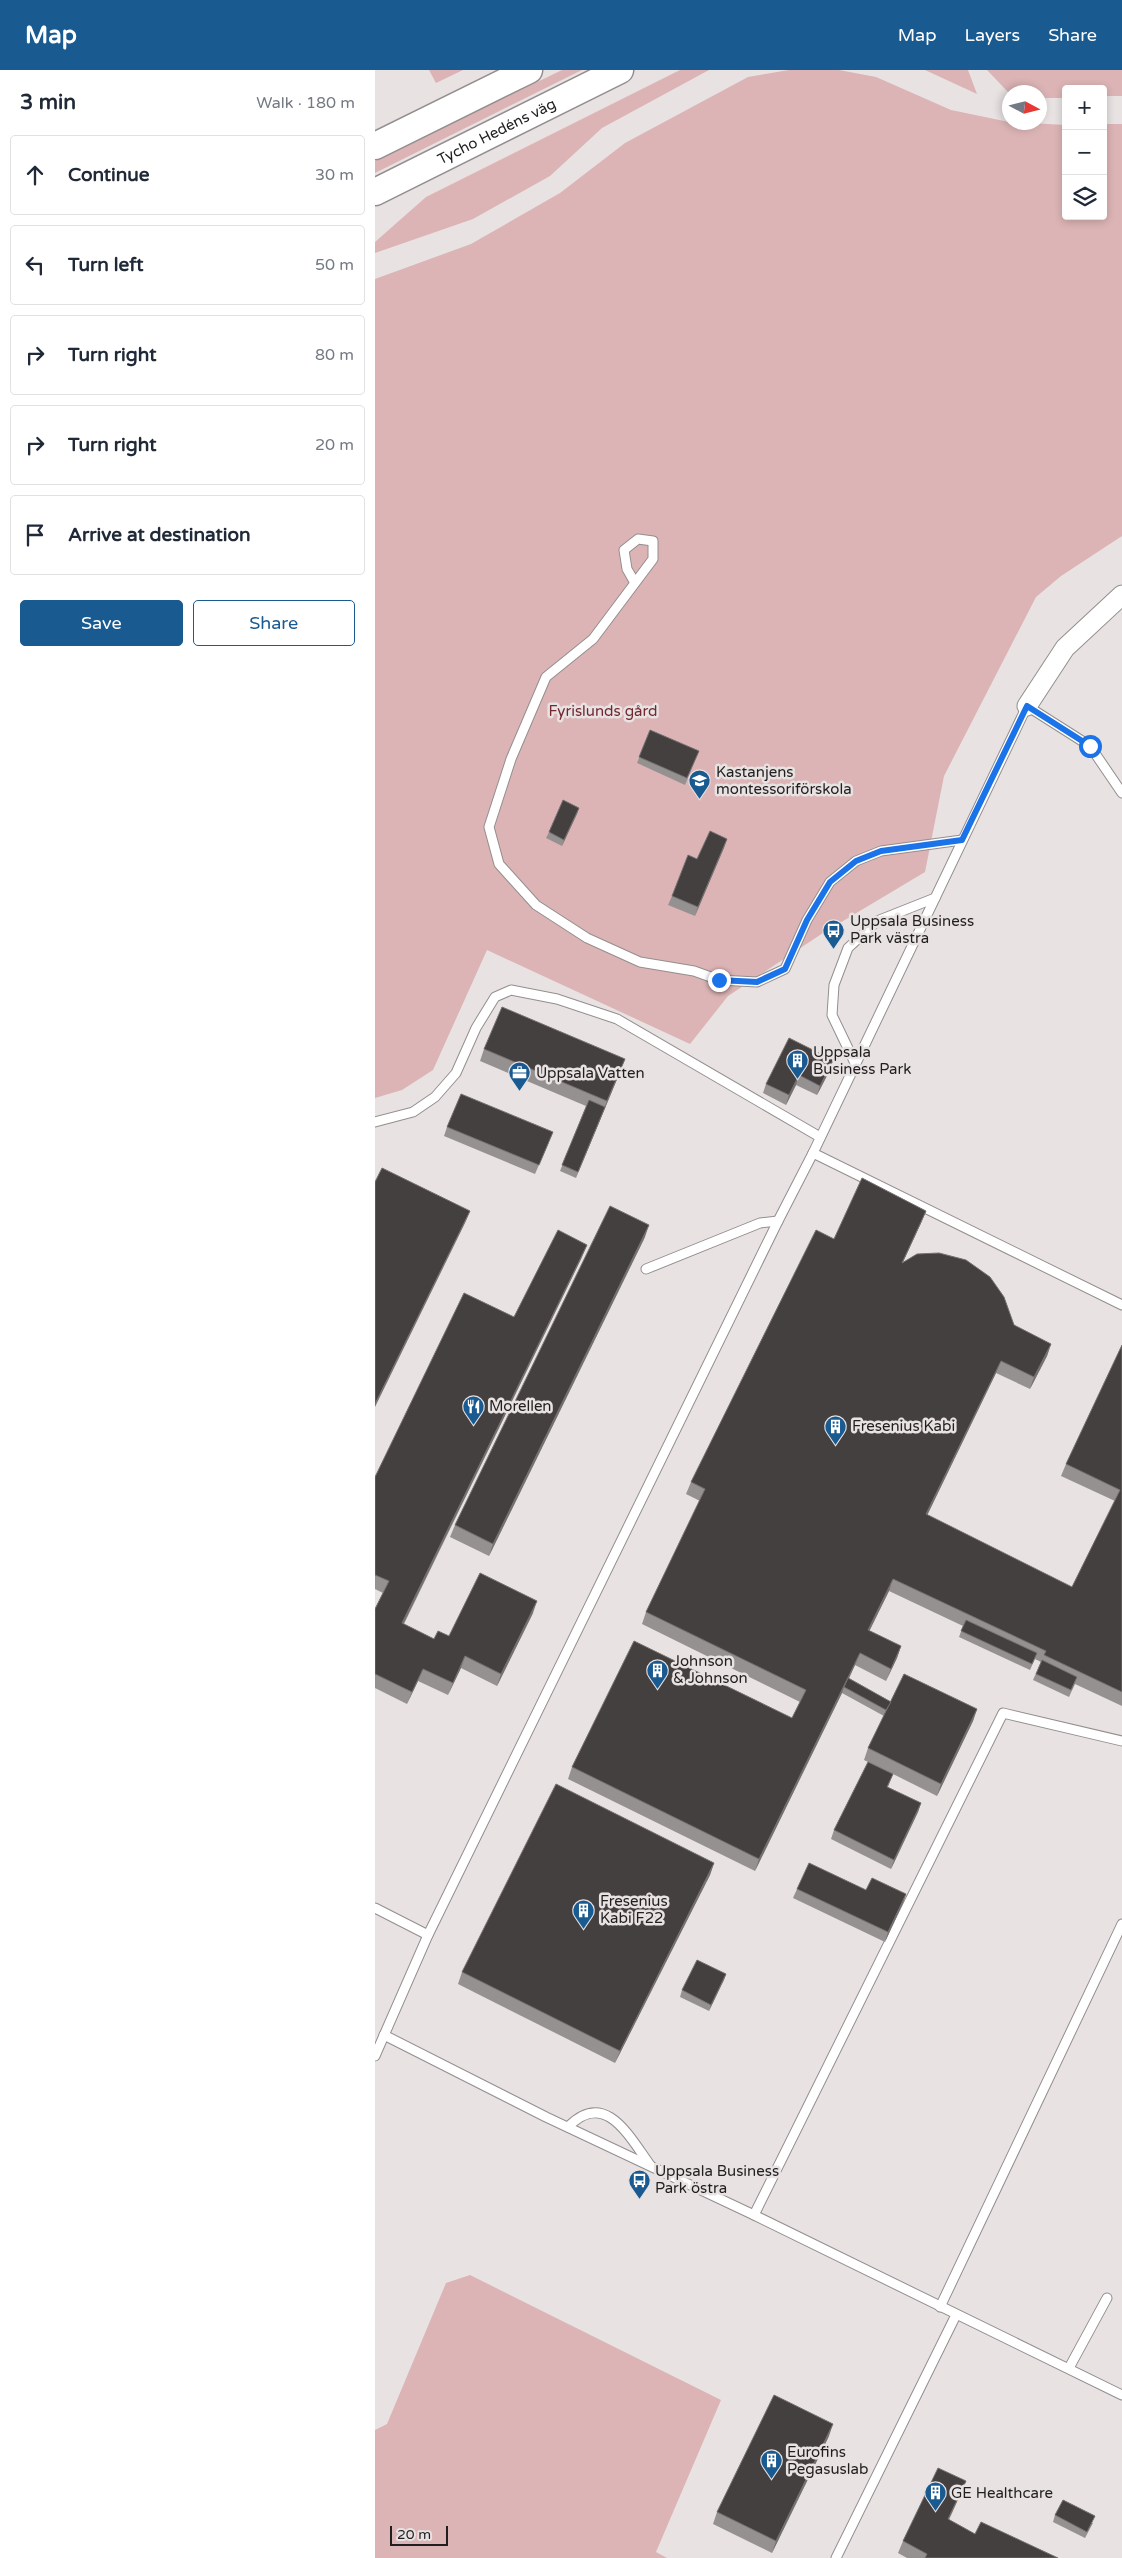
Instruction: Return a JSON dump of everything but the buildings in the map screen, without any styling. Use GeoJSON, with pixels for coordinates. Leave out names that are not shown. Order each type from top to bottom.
{"type":"FeatureCollection","features":[{"type":"Feature","properties":{"kind":"main road"},"geometry":{"type":"LineString","coordinates":[[381,141],[529,70]]}},
{"type":"Feature","properties":{"kind":"main road","name":"Tycho Hedéns väg"},"geometry":{"type":"LineString","coordinates":[[375,192],[620,70]]}},
{"type":"Feature","properties":{"kind":"street"},"geometry":{"type":"LineString","coordinates":[[1027,706],[1065,648],[1122,595]]}},
{"type":"Feature","properties":{"kind":"lane"},"geometry":{"type":"LineString","coordinates":[[635,583],[627,569],[624,550],[637,539],[653,542],[653,558],[635,583],[593,639],[546,677],[511,759],[489,827],[499,864],[536,905],[587,938],[640,962],[694,971],[719,980],[757,982],[785,969],[807,920],[830,882],[856,861],[881,851],[962,840]]}},
{"type":"Feature","properties":{"kind":"lane"},"geometry":{"type":"LineString","coordinates":[[375,2056],[428,1935],[778,1220],[813,1153],[1027,706],[1090,746],[1122,794]]}},
{"type":"Feature","properties":{"kind":"lane"},"geometry":{"type":"LineString","coordinates":[[855,1063],[832,1015],[834,985],[848,948],[877,921],[935,898]]}},
{"type":"Feature","properties":{"kind":"lane"},"geometry":{"type":"LineString","coordinates":[[375,1122],[413,1112],[435,1097],[456,1073],[476,1028],[495,997],[511,990],[557,999],[617,1019],[820,1137]]}},
{"type":"Feature","properties":{"kind":"lane"},"geometry":{"type":"LineString","coordinates":[[813,1153],[1122,1305]]}},
{"type":"Feature","properties":{"kind":"lane"},"geometry":{"type":"LineString","coordinates":[[646,1269],[760,1223],[778,1220]]}},
{"type":"Feature","properties":{"kind":"lane"},"geometry":{"type":"LineString","coordinates":[[754,2215],[1003,1712],[1122,1741]]}},
{"type":"Feature","properties":{"kind":"lane"},"geometry":{"type":"LineString","coordinates":[[375,1908],[428,1935]]}},
{"type":"Feature","properties":{"kind":"lane"},"geometry":{"type":"LineString","coordinates":[[940,2308],[1122,1924]]}},
{"type":"Feature","properties":{"kind":"lane"},"geometry":{"type":"LineString","coordinates":[[384,2035],[568,2127],[754,2215],[940,2308],[1069,2368],[1122,2395]]}},
{"type":"Feature","properties":{"kind":"lane"},"geometry":{"type":"LineString","coordinates":[[568,2127],[576,2119],[588,2113],[603,2114],[617,2121],[652,2167]]}},
{"type":"Feature","properties":{"kind":"lane"},"geometry":{"type":"LineString","coordinates":[[1069,2368],[1107,2298]]}},
{"type":"Feature","properties":{"kind":"lane"},"geometry":{"type":"LineString","coordinates":[[836,2558],[956,2315]]}},
{"type":"Feature","properties":{"kind":"green space"},"geometry":{"type":"Polygon","coordinates":[[[429,70],[463,70],[436,83],[429,70]]]}},
{"type":"Feature","properties":{"kind":"green space"},"geometry":{"type":"Polygon","coordinates":[[[562,70],[582,70],[375,173],[375,161],[562,70]]]}},
{"type":"Feature","properties":{"kind":"green space"},"geometry":{"type":"Polygon","coordinates":[[[680,70],[709,70],[602,128],[550,176],[473,219],[375,253],[375,242],[426,197],[680,70]]]}},
{"type":"Feature","properties":{"kind":"green space","name":"Fyrislunds gård"},"geometry":{"type":"Polygon","coordinates":[[[789,70],[839,70],[876,77],[951,110],[1002,121],[1002,130],[1047,130],[1047,124],[1062,125],[1062,220],[1107,220],[1107,124],[1122,124],[1122,536],[1061,576],[1036,597],[944,776],[925,872],[823,933],[728,996],[690,1044],[487,950],[433,1070],[402,1090],[375,1098],[375,279],[471,244],[560,193],[625,143],[748,77],[789,70]]]}},
{"type":"Feature","properties":{"kind":"green space"},"geometry":{"type":"Polygon","coordinates":[[[925,70],[968,70],[977,94],[925,70]]]}},
{"type":"Feature","properties":{"kind":"green space"},"geometry":{"type":"Polygon","coordinates":[[[987,70],[1122,70],[1122,96],[1107,96],[1107,85],[1062,85],[1062,98],[1047,98],[1047,85],[1002,86],[987,70]]]}},
{"type":"Feature","properties":{"kind":"green space"},"geometry":{"type":"Polygon","coordinates":[[[470,2275],[721,2400],[656,2552],[667,2558],[375,2558],[375,2430],[387,2424],[446,2283],[470,2275]]]}},
{"type":"Feature","properties":{"kind":"place","name":"Kastanjens montessoriförskola"},"geometry":{"type":"Point","coordinates":[700,800]}},
{"type":"Feature","properties":{"kind":"place","name":"Uppsala Business Park västra"},"geometry":{"type":"Point","coordinates":[834,949]}},
{"type":"Feature","properties":{"kind":"place","name":"Uppsala Business Park"},"geometry":{"type":"Point","coordinates":[797,1080]}},
{"type":"Feature","properties":{"kind":"place","name":"Uppsala Vatten"},"geometry":{"type":"Point","coordinates":[520,1092]}},
{"type":"Feature","properties":{"kind":"place","name":"Morellen"},"geometry":{"type":"Point","coordinates":[473,1425]}},
{"type":"Feature","properties":{"kind":"place","name":"Fresenius Kabi"},"geometry":{"type":"Point","coordinates":[836,1445]}},
{"type":"Feature","properties":{"kind":"place","name":"Johnson & Johnson"},"geometry":{"type":"Point","coordinates":[657,1689]}},
{"type":"Feature","properties":{"kind":"place","name":"Fresenius Kabi F22"},"geometry":{"type":"Point","coordinates":[584,1929]}},
{"type":"Feature","properties":{"kind":"place","name":"Uppsala Business Park östra"},"geometry":{"type":"Point","coordinates":[639,2199]}},
{"type":"Feature","properties":{"kind":"place","name":"Eurofins Pegasuslab"},"geometry":{"type":"Point","coordinates":[771,2480]}},
{"type":"Feature","properties":{"kind":"place","name":"GE Healthcare"},"geometry":{"type":"Point","coordinates":[935,2512]}},
{"type":"Feature","properties":{"kind":"route"},"geometry":{"type":"LineString","coordinates":[[719,980],[757,982],[785,969],[807,920],[830,882],[856,861],[881,851],[916,848],[962,840],[1027,706],[1090,746]]}}]}
